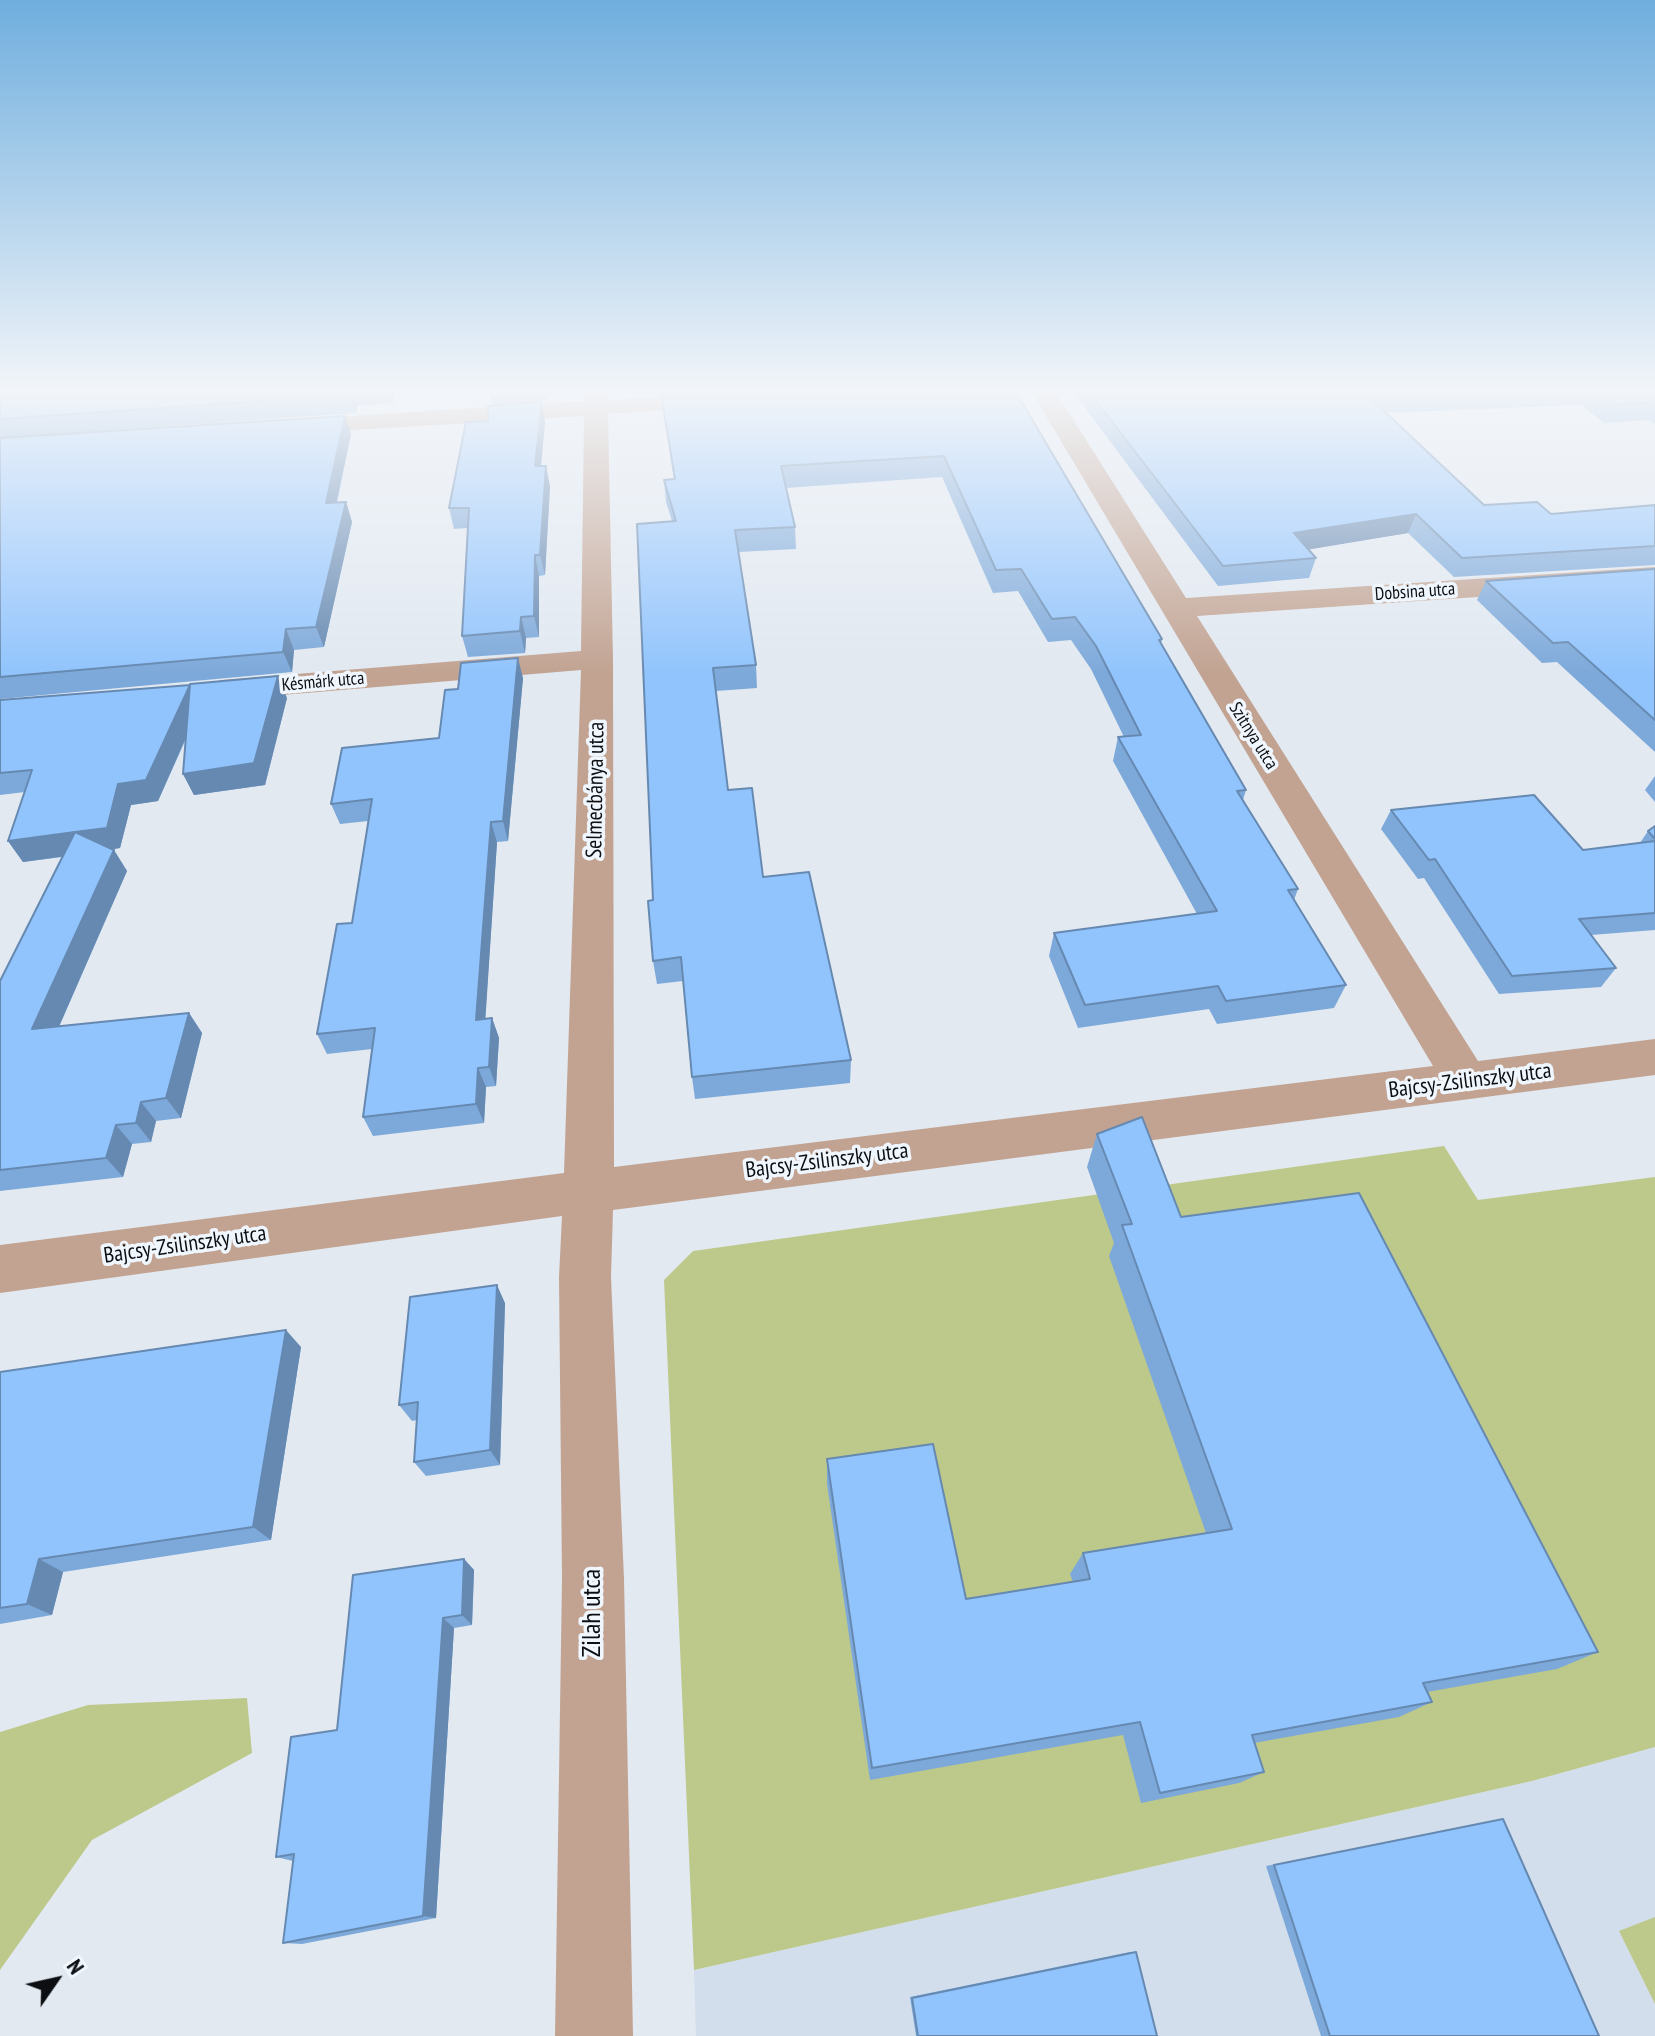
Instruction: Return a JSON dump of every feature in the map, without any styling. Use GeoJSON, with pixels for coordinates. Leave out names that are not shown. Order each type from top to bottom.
{"type":"FeatureCollection","features":[{"type":"Feature","properties":{"kind":"street","name":"Selmecbánya utca"},"geometry":{"type":"LineString","coordinates":[[590,1191],[596,484]]}},
{"type":"Feature","properties":{"kind":"street","name":"Szitnya utca"},"geometry":{"type":"LineString","coordinates":[[1100,484],[1466,1081]]}},
{"type":"Feature","properties":{"kind":"street","name":"Dobsina utca"},"geometry":{"type":"LineString","coordinates":[[1175,608],[1655,576]]}},
{"type":"Feature","properties":{"kind":"street","name":"Késmárk utca"},"geometry":{"type":"LineString","coordinates":[[189,693],[597,659]]}},
{"type":"Feature","properties":{"kind":"street","name":"Bajcsy-Zsilinszky utca"},"geometry":{"type":"LineString","coordinates":[[0,1269],[590,1191],[1655,1057]]}},
{"type":"Feature","properties":{"kind":"street","name":"Zilah utca"},"geometry":{"type":"LineString","coordinates":[[590,1191],[585,1277],[593,1594],[594,2036]]}},
{"type":"Feature","properties":{"kind":"shaded area"},"geometry":{"type":"Polygon","coordinates":[[[1655,1747],[1655,2036],[696,2036],[694,1970],[1532,1781],[1655,1747]]]}},
{"type":"Feature","properties":{"kind":"green space"},"geometry":{"type":"Polygon","coordinates":[[[1444,1146],[1478,1200],[1655,1177],[1655,1747],[1532,1781],[694,1970],[664,1280],[693,1251],[1444,1146]]]}},
{"type":"Feature","properties":{"kind":"green space"},"geometry":{"type":"Polygon","coordinates":[[[247,1698],[252,1753],[92,1840],[0,1970],[0,1732],[88,1705],[247,1698]]]}},
{"type":"Feature","properties":{"kind":"green space"},"geometry":{"type":"Polygon","coordinates":[[[1655,1917],[1655,2004],[1619,1931],[1655,1917]]]}},
{"type":"Feature","properties":{"kind":"building"},"geometry":{"type":"Polygon","coordinates":[[[0,484],[330,484],[326,503],[346,502],[316,627],[286,629],[283,652],[0,677],[0,484]]]}},
{"type":"Feature","properties":{"kind":"building"},"geometry":{"type":"Polygon","coordinates":[[[454,484],[545,484],[540,555],[535,555],[534,616],[521,617],[520,631],[462,636],[469,508],[449,508],[454,484]]]}},
{"type":"Feature","properties":{"kind":"building"},"geometry":{"type":"Polygon","coordinates":[[[665,484],[785,484],[795,527],[735,530],[756,665],[713,668],[728,790],[752,788],[763,877],[809,872],[851,1060],[692,1077],[681,957],[653,961],[648,901],[653,900],[637,524],[676,521],[665,484]]]}},
{"type":"Feature","properties":{"kind":"building"},"geometry":{"type":"Polygon","coordinates":[[[957,484],[1070,484],[1246,790],[1237,791],[1298,889],[1288,890],[1346,985],[1226,1001],[1218,986],[1085,1005],[1054,933],[1217,911],[1118,737],[1141,735],[1096,646],[1075,617],[1052,619],[1021,569],[996,570],[957,484]]]}},
{"type":"Feature","properties":{"kind":"building"},"geometry":{"type":"Polygon","coordinates":[[[1160,484],[1462,484],[1484,505],[1537,502],[1551,514],[1655,505],[1655,546],[1462,558],[1416,514],[1294,533],[1316,558],[1223,566],[1160,484]]]}},
{"type":"Feature","properties":{"kind":"building"},"geometry":{"type":"Polygon","coordinates":[[[1655,569],[1655,720],[1568,642],[1553,643],[1486,581],[1655,569]]]}},
{"type":"Feature","properties":{"kind":"building"},"geometry":{"type":"Polygon","coordinates":[[[518,658],[503,821],[491,822],[476,1020],[492,1018],[489,1067],[478,1068],[476,1104],[363,1117],[375,1028],[317,1034],[337,924],[352,923],[372,799],[331,804],[342,748],[439,738],[445,690],[458,689],[461,663],[518,658]]]}},
{"type":"Feature","properties":{"kind":"building"},"geometry":{"type":"Polygon","coordinates":[[[278,676],[254,763],[183,774],[190,684],[278,676]]]}},
{"type":"Feature","properties":{"kind":"building"},"geometry":{"type":"Polygon","coordinates":[[[190,685],[146,780],[118,784],[107,828],[8,841],[32,770],[0,773],[0,700],[190,685]]]}},
{"type":"Feature","properties":{"kind":"building"},"geometry":{"type":"Polygon","coordinates":[[[1534,795],[1583,850],[1655,841],[1655,913],[1579,919],[1616,968],[1512,976],[1435,859],[1429,860],[1391,810],[1534,795]]]}},
{"type":"Feature","properties":{"kind":"building"},"geometry":{"type":"Polygon","coordinates":[[[1655,826],[1655,839],[1648,831],[1655,826]]]}},
{"type":"Feature","properties":{"kind":"building"},"geometry":{"type":"Polygon","coordinates":[[[75,832],[114,850],[32,1029],[189,1013],[166,1098],[141,1102],[136,1123],[116,1125],[106,1158],[0,1170],[0,981],[75,832]]]}},
{"type":"Feature","properties":{"kind":"building"},"geometry":{"type":"Polygon","coordinates":[[[1142,1117],[1181,1217],[1359,1193],[1598,1652],[1423,1683],[1432,1702],[1252,1735],[1264,1772],[1160,1793],[1140,1722],[872,1768],[827,1459],[933,1444],[966,1599],[1090,1579],[1083,1553],[1232,1529],[1122,1225],[1132,1224],[1097,1134],[1142,1117]]]}},
{"type":"Feature","properties":{"kind":"building"},"geometry":{"type":"Polygon","coordinates":[[[497,1285],[490,1450],[414,1462],[418,1402],[399,1405],[410,1297],[497,1285]]]}},
{"type":"Feature","properties":{"kind":"building"},"geometry":{"type":"Polygon","coordinates":[[[286,1330],[253,1527],[39,1559],[27,1604],[0,1608],[0,1372],[286,1330]]]}},
{"type":"Feature","properties":{"kind":"building"},"geometry":{"type":"Polygon","coordinates":[[[464,1559],[462,1615],[443,1618],[423,1916],[283,1943],[294,1854],[276,1857],[291,1737],[337,1730],[353,1575],[464,1559]]]}},
{"type":"Feature","properties":{"kind":"building"},"geometry":{"type":"Polygon","coordinates":[[[1503,1819],[1599,2036],[1330,2036],[1274,1865],[1503,1819]]]}},
{"type":"Feature","properties":{"kind":"building"},"geometry":{"type":"Polygon","coordinates":[[[1136,1952],[1157,2036],[918,2036],[912,1998],[1136,1952]]]}}]}
